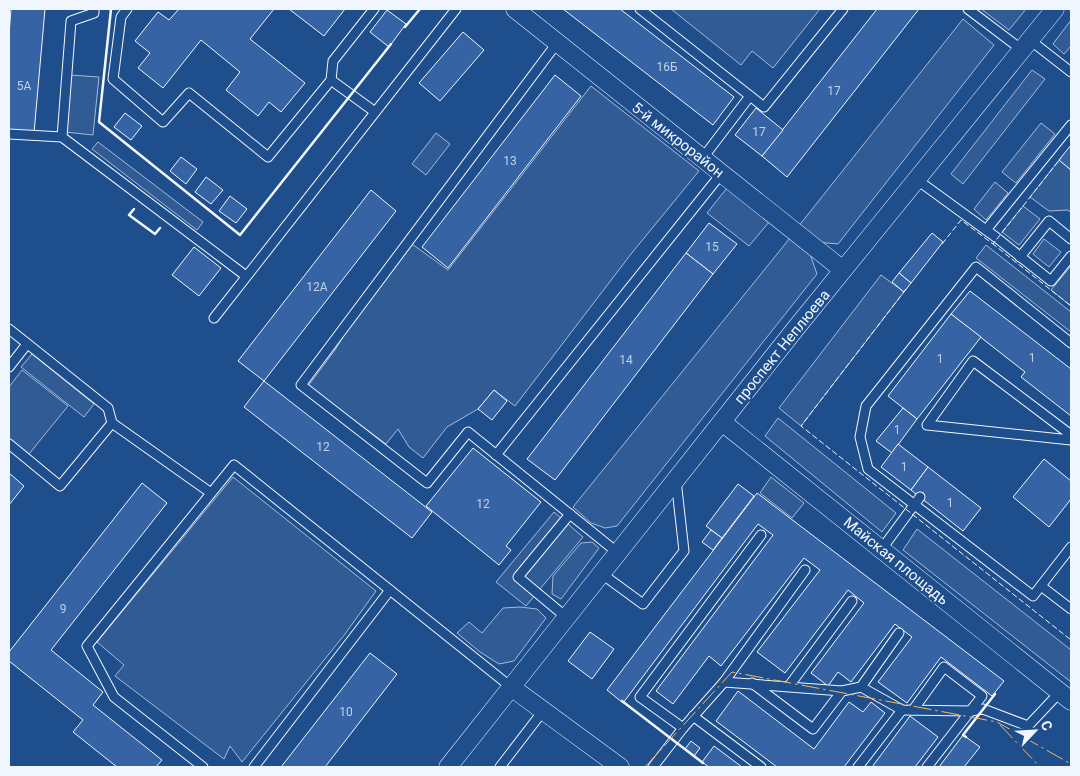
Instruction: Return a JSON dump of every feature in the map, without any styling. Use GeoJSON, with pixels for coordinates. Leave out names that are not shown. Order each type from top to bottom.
{"type":"FeatureCollection","features":[{"type":"Feature","properties":{"kind":"street","name":"5-й микрорайон"},"geometry":{"type":"LineString","coordinates":[[515,9],[556,44],[843,270]]}},
{"type":"Feature","properties":{"kind":"street","name":"проспект Неплюева"},"geometry":{"type":"LineString","coordinates":[[448,767],[843,270],[1055,9]]}},
{"type":"Feature","properties":{"kind":"street","name":"Майская площадь"},"geometry":{"type":"LineString","coordinates":[[722,422],[1066,696]]}},
{"type":"Feature","properties":{"kind":"street"},"geometry":{"type":"LineString","coordinates":[[511,687],[620,767]]}},
{"type":"Feature","properties":{"kind":"lane"},"geometry":{"type":"LineString","coordinates":[[62,137],[71,21],[94,13],[94,9]]}},
{"type":"Feature","properties":{"kind":"lane"},"geometry":{"type":"LineString","coordinates":[[127,9],[121,17],[113,79],[163,122],[189,93],[268,157],[331,80],[332,61],[374,9]]}},
{"type":"Feature","properties":{"kind":"lane"},"geometry":{"type":"LineString","coordinates":[[214,318],[456,9]]}},
{"type":"Feature","properties":{"kind":"lane"},"geometry":{"type":"LineString","coordinates":[[640,9],[764,107],[843,9]]}},
{"type":"Feature","properties":{"kind":"lane"},"geometry":{"type":"LineString","coordinates":[[968,9],[1071,72]]}},
{"type":"Feature","properties":{"kind":"lane"},"geometry":{"type":"LineString","coordinates":[[556,44],[301,385],[427,483],[468,432],[618,553]]}},
{"type":"Feature","properties":{"kind":"lane"},"geometry":{"type":"LineString","coordinates":[[331,80],[375,112]]}},
{"type":"Feature","properties":{"kind":"lane"},"geometry":{"type":"LineString","coordinates":[[702,159],[750,96]]}},
{"type":"Feature","properties":{"kind":"lane"},"geometry":{"type":"LineString","coordinates":[[986,230],[1071,125]]}},
{"type":"Feature","properties":{"kind":"lane"},"geometry":{"type":"LineString","coordinates":[[9,134],[62,137],[246,276]]}},
{"type":"Feature","properties":{"kind":"lane"},"geometry":{"type":"LineString","coordinates":[[496,455],[721,174]]}},
{"type":"Feature","properties":{"kind":"lane"},"geometry":{"type":"LineString","coordinates":[[916,179],[986,230],[1051,281],[1071,256]]}},
{"type":"Feature","properties":{"kind":"lane"},"geometry":{"type":"LineString","coordinates":[[1020,257],[1049,220],[1071,239]]}},
{"type":"Feature","properties":{"kind":"lane"},"geometry":{"type":"LineString","coordinates":[[1071,343],[976,267],[866,406],[860,437],[868,470],[1033,596],[1071,547]]}},
{"type":"Feature","properties":{"kind":"lane"},"geometry":{"type":"LineString","coordinates":[[9,329],[108,408],[112,423],[211,493]]}},
{"type":"Feature","properties":{"kind":"lane"},"geometry":{"type":"LineString","coordinates":[[9,367],[27,344]]}},
{"type":"Feature","properties":{"kind":"lane"},"geometry":{"type":"LineString","coordinates":[[1071,435],[974,361],[927,425],[1071,440]]}},
{"type":"Feature","properties":{"kind":"lane"},"geometry":{"type":"LineString","coordinates":[[9,444],[60,486],[112,423]]}},
{"type":"Feature","properties":{"kind":"lane"},"geometry":{"type":"LineString","coordinates":[[203,767],[114,698],[87,646],[234,465],[511,687]]}},
{"type":"Feature","properties":{"kind":"lane"},"geometry":{"type":"LineString","coordinates":[[602,574],[643,604],[684,550],[676,480]]}},
{"type":"Feature","properties":{"kind":"lane"},"geometry":{"type":"LineString","coordinates":[[881,550],[920,497]]}},
{"type":"Feature","properties":{"kind":"lane"},"geometry":{"type":"LineString","coordinates":[[566,617],[518,577],[570,514]]}},
{"type":"Feature","properties":{"kind":"lane"},"geometry":{"type":"LineString","coordinates":[[683,728],[640,697],[761,535]]}},
{"type":"Feature","properties":{"kind":"lane"},"geometry":{"type":"LineString","coordinates":[[653,767],[693,716],[724,682],[805,570]]}},
{"type":"Feature","properties":{"kind":"lane"},"geometry":{"type":"LineString","coordinates":[[1041,586],[1071,608]]}},
{"type":"Feature","properties":{"kind":"lane"},"geometry":{"type":"LineString","coordinates":[[254,767],[390,590]]}},
{"type":"Feature","properties":{"kind":"lane"},"geometry":{"type":"LineString","coordinates":[[789,686],[852,601]]}},
{"type":"Feature","properties":{"kind":"lane"},"geometry":{"type":"LineString","coordinates":[[724,682],[789,686],[842,692],[861,687],[899,633]]}},
{"type":"Feature","properties":{"kind":"lane"},"geometry":{"type":"LineString","coordinates":[[913,710],[944,667],[982,696],[927,767]]}},
{"type":"Feature","properties":{"kind":"lane"},"geometry":{"type":"LineString","coordinates":[[752,683],[813,729],[842,692]]}},
{"type":"Feature","properties":{"kind":"lane"},"geometry":{"type":"LineString","coordinates":[[861,687],[902,710],[971,711],[983,709],[1028,726],[1066,696]]}},
{"type":"Feature","properties":{"kind":"lane"},"geometry":{"type":"LineString","coordinates":[[858,767],[902,710]]}},
{"type":"Feature","properties":{"kind":"lane"},"geometry":{"type":"LineString","coordinates":[[500,767],[543,711]]}},
{"type":"Feature","properties":{"kind":"lane"},"geometry":{"type":"LineString","coordinates":[[693,716],[761,767]]}},
{"type":"Feature","properties":{"kind":"shaded area"},"geometry":{"type":"Polygon","coordinates":[[[671,9],[820,9],[773,68],[752,51],[741,65],[671,9]]]}},
{"type":"Feature","properties":{"kind":"shaded area"},"geometry":{"type":"Polygon","coordinates":[[[981,9],[1026,9],[1009,30],[981,9]]]}},
{"type":"Feature","properties":{"kind":"shaded area"},"geometry":{"type":"Polygon","coordinates":[[[963,19],[994,45],[838,244],[816,242],[798,227],[963,19]]]}},
{"type":"Feature","properties":{"kind":"shaded area"},"geometry":{"type":"Polygon","coordinates":[[[1071,20],[1071,46],[1064,54],[1053,44],[1071,20]]]}},
{"type":"Feature","properties":{"kind":"shaded area"},"geometry":{"type":"Polygon","coordinates":[[[1032,70],[1045,79],[963,184],[951,174],[1032,70]]]}},
{"type":"Feature","properties":{"kind":"shaded area"},"geometry":{"type":"Polygon","coordinates":[[[70,75],[99,77],[93,135],[65,132],[70,75]]]}},
{"type":"Feature","properties":{"kind":"shaded area"},"geometry":{"type":"Polygon","coordinates":[[[591,86],[699,171],[631,254],[515,406],[494,390],[478,409],[447,427],[423,458],[409,447],[398,429],[386,444],[308,386],[335,350],[350,325],[412,244],[448,270],[591,86]]]}},
{"type":"Feature","properties":{"kind":"shaded area"},"geometry":{"type":"Polygon","coordinates":[[[1041,123],[1055,134],[1016,183],[1002,172],[1041,123]]]}},
{"type":"Feature","properties":{"kind":"shaded area"},"geometry":{"type":"Polygon","coordinates":[[[436,133],[450,144],[426,175],[412,164],[436,133]]]}},
{"type":"Feature","properties":{"kind":"shaded area"},"geometry":{"type":"Polygon","coordinates":[[[98,142],[203,222],[197,230],[92,149],[98,142]]]}},
{"type":"Feature","properties":{"kind":"shaded area"},"geometry":{"type":"Polygon","coordinates":[[[1059,160],[1071,170],[1071,213],[1068,210],[1049,211],[1030,197],[1059,160]]]}},
{"type":"Feature","properties":{"kind":"shaded area"},"geometry":{"type":"Polygon","coordinates":[[[995,182],[1008,193],[986,220],[974,209],[995,182]]]}},
{"type":"Feature","properties":{"kind":"shaded area"},"geometry":{"type":"Polygon","coordinates":[[[727,188],[769,222],[749,246],[707,213],[727,188]]]}},
{"type":"Feature","properties":{"kind":"shaded area"},"geometry":{"type":"Polygon","coordinates":[[[1023,206],[1040,219],[1019,245],[1002,232],[1023,206]]]}},
{"type":"Feature","properties":{"kind":"shaded area"},"geometry":{"type":"Polygon","coordinates":[[[790,238],[810,254],[817,274],[617,526],[605,528],[591,523],[573,507],[790,238]]]}},
{"type":"Feature","properties":{"kind":"shaded area"},"geometry":{"type":"Polygon","coordinates":[[[1044,239],[1061,252],[1049,267],[1033,254],[1044,239]]]}},
{"type":"Feature","properties":{"kind":"shaded area"},"geometry":{"type":"Polygon","coordinates":[[[986,245],[1071,312],[1071,332],[976,258],[986,245]]]}},
{"type":"Feature","properties":{"kind":"shaded area"},"geometry":{"type":"Polygon","coordinates":[[[1071,266],[1071,306],[1051,290],[1071,266]]]}},
{"type":"Feature","properties":{"kind":"shaded area"},"geometry":{"type":"Polygon","coordinates":[[[881,275],[904,292],[801,426],[779,408],[881,275]]]}},
{"type":"Feature","properties":{"kind":"shaded area"},"geometry":{"type":"Polygon","coordinates":[[[32,354],[94,404],[84,417],[21,367],[32,354]]]}},
{"type":"Feature","properties":{"kind":"shaded area"},"geometry":{"type":"Polygon","coordinates":[[[22,370],[68,406],[29,454],[9,438],[9,387],[22,370]]]}},
{"type":"Feature","properties":{"kind":"shaded area"},"geometry":{"type":"Polygon","coordinates":[[[778,418],[896,513],[882,532],[765,436],[778,418]]]}},
{"type":"Feature","properties":{"kind":"shaded area"},"geometry":{"type":"Polygon","coordinates":[[[233,477],[376,591],[345,634],[242,762],[230,746],[224,759],[115,676],[124,665],[97,642],[233,477]]]}},
{"type":"Feature","properties":{"kind":"shaded area"},"geometry":{"type":"Polygon","coordinates":[[[771,477],[804,503],[792,518],[760,493],[771,477]]]}},
{"type":"Feature","properties":{"kind":"shaded area"},"geometry":{"type":"Polygon","coordinates":[[[554,512],[583,537],[526,606],[496,582],[554,512]]]}},
{"type":"Feature","properties":{"kind":"shaded area"},"geometry":{"type":"Polygon","coordinates":[[[917,529],[1071,650],[1071,682],[903,550],[917,529]]]}},
{"type":"Feature","properties":{"kind":"shaded area"},"geometry":{"type":"Polygon","coordinates":[[[592,542],[599,548],[561,599],[552,594],[553,576],[581,543],[592,542]]]}},
{"type":"Feature","properties":{"kind":"shaded area"},"geometry":{"type":"Polygon","coordinates":[[[503,608],[537,609],[546,618],[514,661],[499,664],[480,652],[457,633],[469,622],[482,633],[503,608]]]}},
{"type":"Feature","properties":{"kind":"building"},"geometry":{"type":"Polygon","coordinates":[[[11,9],[45,9],[34,133],[9,130],[9,35],[11,9]]]}},
{"type":"Feature","properties":{"kind":"building"},"geometry":{"type":"Polygon","coordinates":[[[179,9],[274,9],[250,39],[305,83],[281,112],[269,102],[258,116],[226,90],[240,72],[201,40],[163,88],[138,68],[150,53],[135,41],[158,12],[169,20],[179,9]]]}},
{"type":"Feature","properties":{"kind":"building"},"geometry":{"type":"Polygon","coordinates":[[[289,9],[345,9],[324,36],[289,9]]]}},
{"type":"Feature","properties":{"kind":"building"},"geometry":{"type":"Polygon","coordinates":[[[563,9],[620,9],[734,97],[713,125],[563,9]]]}},
{"type":"Feature","properties":{"kind":"building"},"geometry":{"type":"Polygon","coordinates":[[[877,9],[919,9],[787,177],[762,156],[877,9]]]}},
{"type":"Feature","properties":{"kind":"building"},"geometry":{"type":"Polygon","coordinates":[[[387,10],[406,24],[389,47],[370,32],[387,10]]]}},
{"type":"Feature","properties":{"kind":"building"},"geometry":{"type":"Polygon","coordinates":[[[463,32],[484,50],[440,101],[419,83],[463,32]]]}},
{"type":"Feature","properties":{"kind":"building"},"geometry":{"type":"Polygon","coordinates":[[[555,75],[581,96],[448,268],[422,247],[555,75]]]}},
{"type":"Feature","properties":{"kind":"building"},"geometry":{"type":"Polygon","coordinates":[[[756,108],[783,130],[762,156],[735,135],[756,108]]]}},
{"type":"Feature","properties":{"kind":"building"},"geometry":{"type":"Polygon","coordinates":[[[125,113],[142,126],[131,140],[114,127],[125,113]]]}},
{"type":"Feature","properties":{"kind":"building"},"geometry":{"type":"Polygon","coordinates":[[[1071,145],[1071,170],[1059,160],[1071,145]]]}},
{"type":"Feature","properties":{"kind":"building"},"geometry":{"type":"Polygon","coordinates":[[[181,157],[197,169],[186,184],[170,171],[181,157]]]}},
{"type":"Feature","properties":{"kind":"building"},"geometry":{"type":"Polygon","coordinates":[[[206,177],[223,190],[211,204],[195,192],[206,177]]]}},
{"type":"Feature","properties":{"kind":"building"},"geometry":{"type":"Polygon","coordinates":[[[371,190],[396,211],[264,381],[238,361],[371,190]]]}},
{"type":"Feature","properties":{"kind":"building"},"geometry":{"type":"Polygon","coordinates":[[[230,196],[247,209],[236,223],[219,211],[230,196]]]}},
{"type":"Feature","properties":{"kind":"building"},"geometry":{"type":"Polygon","coordinates":[[[709,223],[737,244],[713,274],[686,253],[709,223]]]}},
{"type":"Feature","properties":{"kind":"building"},"geometry":{"type":"Polygon","coordinates":[[[932,233],[943,242],[911,283],[899,273],[932,233]]]}},
{"type":"Feature","properties":{"kind":"building"},"geometry":{"type":"Polygon","coordinates":[[[194,247],[221,268],[199,296],[172,275],[194,247]]]}},
{"type":"Feature","properties":{"kind":"building"},"geometry":{"type":"Polygon","coordinates":[[[686,253],[713,274],[555,480],[527,459],[686,253]]]}},
{"type":"Feature","properties":{"kind":"building"},"geometry":{"type":"Polygon","coordinates":[[[899,273],[911,283],[904,292],[892,282],[899,273]]]}},
{"type":"Feature","properties":{"kind":"building"},"geometry":{"type":"Polygon","coordinates":[[[970,291],[1071,369],[1071,416],[1021,377],[1025,372],[951,314],[970,291]]]}},
{"type":"Feature","properties":{"kind":"building"},"geometry":{"type":"Polygon","coordinates":[[[951,314],[981,337],[917,419],[888,396],[951,314]]]}},
{"type":"Feature","properties":{"kind":"building"},"geometry":{"type":"Polygon","coordinates":[[[264,381],[432,512],[412,538],[244,407],[264,381]]]}},
{"type":"Feature","properties":{"kind":"building"},"geometry":{"type":"Polygon","coordinates":[[[494,390],[507,401],[492,420],[478,409],[494,390]]]}},
{"type":"Feature","properties":{"kind":"building"},"geometry":{"type":"Polygon","coordinates":[[[903,408],[917,419],[892,453],[876,441],[903,408]]]}},
{"type":"Feature","properties":{"kind":"building"},"geometry":{"type":"Polygon","coordinates":[[[898,444],[928,467],[911,490],[881,467],[898,444]]]}},
{"type":"Feature","properties":{"kind":"building"},"geometry":{"type":"Polygon","coordinates":[[[473,448],[541,502],[506,546],[511,550],[499,565],[426,506],[473,448]]]}},
{"type":"Feature","properties":{"kind":"building"},"geometry":{"type":"Polygon","coordinates":[[[1044,459],[1071,481],[1071,499],[1049,527],[1013,497],[1044,459]]]}},
{"type":"Feature","properties":{"kind":"building"},"geometry":{"type":"Polygon","coordinates":[[[928,467],[981,508],[963,531],[911,490],[928,467]]]}},
{"type":"Feature","properties":{"kind":"building"},"geometry":{"type":"Polygon","coordinates":[[[9,473],[24,486],[9,505],[9,473]]]}},
{"type":"Feature","properties":{"kind":"building"},"geometry":{"type":"Polygon","coordinates":[[[142,483],[167,503],[51,650],[103,692],[93,705],[162,760],[156,767],[117,767],[73,732],[83,720],[9,661],[9,652],[142,483]]]}},
{"type":"Feature","properties":{"kind":"building"},"geometry":{"type":"Polygon","coordinates":[[[738,484],[754,496],[722,538],[706,526],[738,484]]]}},
{"type":"Feature","properties":{"kind":"building"},"geometry":{"type":"Polygon","coordinates":[[[757,493],[1004,681],[992,696],[941,657],[907,703],[878,682],[912,637],[895,624],[851,682],[838,672],[828,686],[811,673],[864,603],[848,590],[785,673],[757,652],[820,570],[804,558],[721,666],[709,656],[673,704],[656,691],[773,535],[758,524],[623,703],[607,690],[757,493]]]}},
{"type":"Feature","properties":{"kind":"building"},"geometry":{"type":"Polygon","coordinates":[[[711,530],[722,538],[713,550],[702,542],[711,530]]]}},
{"type":"Feature","properties":{"kind":"building"},"geometry":{"type":"Polygon","coordinates":[[[590,632],[614,649],[592,679],[568,661],[590,632]]]}},
{"type":"Feature","properties":{"kind":"building"},"geometry":{"type":"Polygon","coordinates":[[[370,653],[397,674],[325,767],[281,767],[370,653]]]}},
{"type":"Feature","properties":{"kind":"building"},"geometry":{"type":"Polygon","coordinates":[[[738,691],[814,749],[849,702],[863,712],[871,702],[885,713],[844,767],[777,767],[716,721],[738,691]]]}},
{"type":"Feature","properties":{"kind":"building"},"geometry":{"type":"Polygon","coordinates":[[[910,716],[938,737],[915,767],[872,767],[910,716]]]}},
{"type":"Feature","properties":{"kind":"building"},"geometry":{"type":"Polygon","coordinates":[[[963,735],[980,747],[964,767],[939,767],[963,735]]]}},
{"type":"Feature","properties":{"kind":"building"},"geometry":{"type":"Polygon","coordinates":[[[691,741],[700,748],[694,756],[685,749],[691,741]]]}},
{"type":"Feature","properties":{"kind":"building"},"geometry":{"type":"Polygon","coordinates":[[[714,746],[742,767],[709,767],[702,762],[714,746]]]}},
{"type":"Feature","properties":{"kind":"fence"},"geometry":{"type":"LineString","coordinates":[[942,244],[961,220],[993,244],[1061,158]]}},
{"type":"Feature","properties":{"kind":"fence"},"geometry":{"type":"LineString","coordinates":[[994,243],[1071,306]]}},
{"type":"Feature","properties":{"kind":"fence"},"geometry":{"type":"LineString","coordinates":[[906,289],[801,426],[1071,640]]}},
{"type":"Feature","properties":{"kind":"wall"},"geometry":{"type":"LineString","coordinates":[[111,9],[99,122],[240,235],[391,44]]}},
{"type":"Feature","properties":{"kind":"wall"},"geometry":{"type":"LineString","coordinates":[[405,27],[420,9]]}},
{"type":"Feature","properties":{"kind":"wall"},"geometry":{"type":"LineString","coordinates":[[134,209],[129,215],[155,234],[160,228]]}},
{"type":"Feature","properties":{"kind":"wall"},"geometry":{"type":"LineString","coordinates":[[966,737],[963,735],[995,694]]}},
{"type":"Feature","properties":{"kind":"wall"},"geometry":{"type":"LineString","coordinates":[[622,701],[703,763]]}},
{"type":"Feature","properties":{"kind":"power"},"geometry":{"type":"LineString","coordinates":[[645,767],[732,672],[997,722],[1071,764]]}},
{"type":"Feature","properties":{"kind":"power"},"geometry":{"type":"LineString","coordinates":[[1000,725],[1040,767]]}}]}
